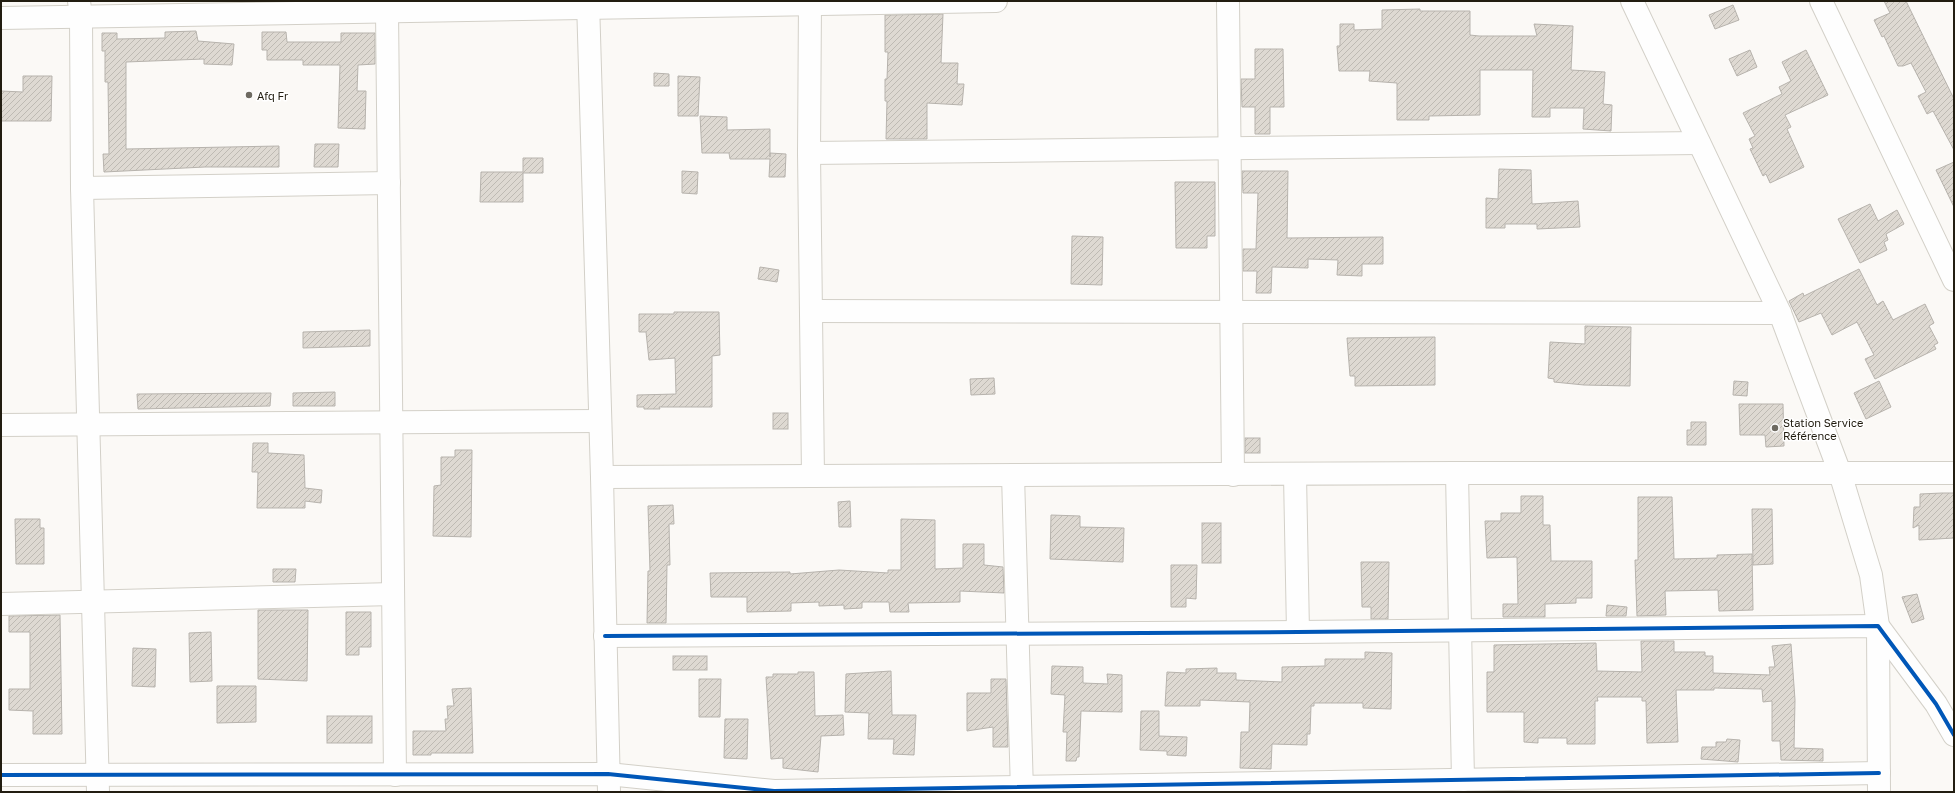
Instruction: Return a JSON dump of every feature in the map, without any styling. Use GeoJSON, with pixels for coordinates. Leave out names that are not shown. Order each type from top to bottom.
{"type":"FeatureCollection","features":[{"type":"Feature","properties":{"kind":"street"},"geometry":{"type":"LineString","coordinates":[[1,18],[80,9],[387,11],[588,4],[996,1]]}},
{"type":"Feature","properties":{"kind":"street"},"geometry":{"type":"LineString","coordinates":[[1228,1],[1233,475]]}},
{"type":"Feature","properties":{"kind":"street"},"geometry":{"type":"LineString","coordinates":[[1,775],[98,784],[396,774],[774,792],[1434,786],[1463,780],[1716,784],[1879,783],[1878,626],[1871,575],[1840,473],[1780,313],[1632,1]]}},
{"type":"Feature","properties":{"kind":"street"},"geometry":{"type":"LineString","coordinates":[[1821,1],[1954,280]]}},
{"type":"Feature","properties":{"kind":"street"},"geometry":{"type":"LineString","coordinates":[[810,2],[809,153],[813,476]]}},
{"type":"Feature","properties":{"kind":"street"},"geometry":{"type":"LineString","coordinates":[[588,4],[602,477],[609,783]]}},
{"type":"Feature","properties":{"kind":"street"},"geometry":{"type":"LineString","coordinates":[[80,9],[82,188],[98,784]]}},
{"type":"Feature","properties":{"kind":"street"},"geometry":{"type":"LineString","coordinates":[[387,11],[396,774]]}},
{"type":"Feature","properties":{"kind":"street"},"geometry":{"type":"LineString","coordinates":[[809,153],[1699,142]]}},
{"type":"Feature","properties":{"kind":"street"},"geometry":{"type":"LineString","coordinates":[[82,188],[389,183]]}},
{"type":"Feature","properties":{"kind":"street"},"geometry":{"type":"LineString","coordinates":[[811,311],[1780,313]]}},
{"type":"Feature","properties":{"kind":"street"},"geometry":{"type":"LineString","coordinates":[[1,425],[600,421]]}},
{"type":"Feature","properties":{"kind":"street"},"geometry":{"type":"LineString","coordinates":[[602,477],[1954,472]]}},
{"type":"Feature","properties":{"kind":"street"},"geometry":{"type":"LineString","coordinates":[[1457,473],[1463,780]]}},
{"type":"Feature","properties":{"kind":"street"},"geometry":{"type":"LineString","coordinates":[[1013,475],[1022,790]]}},
{"type":"Feature","properties":{"kind":"street"},"geometry":{"type":"LineString","coordinates":[[1295,475],[1298,632]]}},
{"type":"Feature","properties":{"kind":"street"},"geometry":{"type":"LineString","coordinates":[[1,604],[393,594]]}},
{"type":"Feature","properties":{"kind":"street"},"geometry":{"type":"LineString","coordinates":[[605,636],[1460,631],[1878,626]]}},
{"type":"Feature","properties":{"kind":"street"},"geometry":{"type":"LineString","coordinates":[[1878,626],[1936,704],[1954,735]]}},
{"type":"Feature","properties":{"kind":"building"},"geometry":{"type":"Polygon","coordinates":[[[1884,1],[1906,1],[1954,99],[1954,150],[1933,111],[1927,114],[1918,96],[1926,92],[1911,63],[1898,66],[1884,36],[1882,37],[1874,20],[1890,13],[1884,1]]]}},
{"type":"Feature","properties":{"kind":"building"},"geometry":{"type":"Polygon","coordinates":[[[1733,5],[1739,20],[1715,29],[1709,15],[1733,5]]]}},
{"type":"Feature","properties":{"kind":"building"},"geometry":{"type":"Polygon","coordinates":[[[1420,9],[1420,11],[1470,11],[1470,35],[1479,36],[1537,36],[1534,24],[1573,26],[1571,70],[1605,72],[1603,104],[1612,105],[1611,131],[1583,129],[1584,108],[1550,108],[1550,117],[1532,117],[1533,70],[1480,70],[1480,115],[1429,116],[1429,120],[1397,120],[1397,83],[1369,81],[1370,71],[1339,71],[1337,46],[1340,46],[1340,24],[1354,24],[1354,30],[1382,29],[1382,10],[1420,9]]]}},
{"type":"Feature","properties":{"kind":"building"},"geometry":{"type":"Polygon","coordinates":[[[943,14],[941,63],[958,63],[957,84],[964,84],[962,105],[927,103],[927,139],[886,139],[887,101],[885,101],[885,79],[887,79],[888,52],[885,52],[885,15],[943,14]]]}},
{"type":"Feature","properties":{"kind":"building"},"geometry":{"type":"Polygon","coordinates":[[[196,31],[198,41],[234,44],[232,65],[204,64],[204,59],[126,62],[126,149],[279,146],[279,167],[205,167],[104,172],[103,154],[109,154],[108,82],[105,82],[105,51],[102,51],[102,33],[117,33],[117,39],[165,38],[165,32],[196,31]]]}},
{"type":"Feature","properties":{"kind":"building"},"geometry":{"type":"Polygon","coordinates":[[[262,32],[286,32],[287,42],[341,42],[341,33],[375,33],[375,64],[358,65],[357,91],[366,91],[365,129],[338,128],[340,65],[303,65],[303,60],[267,60],[267,50],[262,50],[262,32]]]}},
{"type":"Feature","properties":{"kind":"building"},"geometry":{"type":"Polygon","coordinates":[[[1255,49],[1283,49],[1284,107],[1270,107],[1270,134],[1255,134],[1255,107],[1242,107],[1241,79],[1255,79],[1255,49]]]}},
{"type":"Feature","properties":{"kind":"building"},"geometry":{"type":"Polygon","coordinates":[[[1750,50],[1757,67],[1737,76],[1729,59],[1750,50]]]}},
{"type":"Feature","properties":{"kind":"building"},"geometry":{"type":"Polygon","coordinates":[[[1806,50],[1828,95],[1785,115],[1791,127],[1787,129],[1804,167],[1770,183],[1766,174],[1763,176],[1750,149],[1753,148],[1749,139],[1755,136],[1743,113],[1782,94],[1779,87],[1791,81],[1782,62],[1806,50]]]}},
{"type":"Feature","properties":{"kind":"building"},"geometry":{"type":"Polygon","coordinates":[[[654,73],[669,74],[669,86],[654,86],[654,73]]]}},
{"type":"Feature","properties":{"kind":"building"},"geometry":{"type":"Polygon","coordinates":[[[23,76],[52,76],[51,121],[1,121],[1,91],[23,92],[23,76]]]}},
{"type":"Feature","properties":{"kind":"building"},"geometry":{"type":"Polygon","coordinates":[[[678,76],[700,77],[698,116],[678,116],[678,76]]]}},
{"type":"Feature","properties":{"kind":"building"},"geometry":{"type":"Polygon","coordinates":[[[700,116],[727,117],[727,130],[770,129],[770,153],[786,154],[785,177],[769,177],[770,159],[730,159],[729,153],[702,153],[700,116]]]}},
{"type":"Feature","properties":{"kind":"building"},"geometry":{"type":"Polygon","coordinates":[[[315,144],[339,144],[338,167],[314,167],[315,144]]]}},
{"type":"Feature","properties":{"kind":"building"},"geometry":{"type":"Polygon","coordinates":[[[523,158],[543,158],[543,173],[523,173],[523,202],[480,202],[481,172],[523,172],[523,158]]]}},
{"type":"Feature","properties":{"kind":"building"},"geometry":{"type":"Polygon","coordinates":[[[1954,162],[1954,207],[1936,170],[1954,162]]]}},
{"type":"Feature","properties":{"kind":"building"},"geometry":{"type":"Polygon","coordinates":[[[1499,169],[1531,170],[1532,204],[1578,201],[1580,227],[1537,229],[1537,224],[1505,224],[1505,228],[1486,228],[1486,198],[1498,199],[1499,169]]]}},
{"type":"Feature","properties":{"kind":"building"},"geometry":{"type":"Polygon","coordinates":[[[682,171],[698,172],[697,194],[682,193],[682,171]]]}},
{"type":"Feature","properties":{"kind":"building"},"geometry":{"type":"Polygon","coordinates":[[[1242,171],[1288,171],[1287,238],[1383,237],[1383,264],[1362,264],[1362,276],[1337,275],[1338,260],[1308,259],[1308,268],[1272,267],[1271,293],[1256,293],[1257,271],[1243,271],[1243,249],[1256,249],[1258,193],[1243,193],[1242,171]]]}},
{"type":"Feature","properties":{"kind":"building"},"geometry":{"type":"Polygon","coordinates":[[[1175,182],[1215,182],[1215,236],[1207,236],[1207,248],[1176,248],[1175,182]]]}},
{"type":"Feature","properties":{"kind":"building"},"geometry":{"type":"Polygon","coordinates":[[[1870,204],[1878,221],[1897,210],[1904,224],[1886,234],[1888,240],[1884,242],[1887,250],[1860,263],[1838,219],[1870,204]]]}},
{"type":"Feature","properties":{"kind":"building"},"geometry":{"type":"Polygon","coordinates":[[[1072,236],[1103,237],[1102,285],[1071,284],[1072,236]]]}},
{"type":"Feature","properties":{"kind":"building"},"geometry":{"type":"Polygon","coordinates":[[[760,267],[779,270],[777,282],[758,279],[760,267]]]}},
{"type":"Feature","properties":{"kind":"building"},"geometry":{"type":"Polygon","coordinates":[[[1859,269],[1877,305],[1883,301],[1893,320],[1925,304],[1934,323],[1929,326],[1938,343],[1934,345],[1936,349],[1875,379],[1865,359],[1874,355],[1857,322],[1832,335],[1821,313],[1799,322],[1789,301],[1803,293],[1804,296],[1859,269]]]}},
{"type":"Feature","properties":{"kind":"building"},"geometry":{"type":"Polygon","coordinates":[[[674,312],[719,312],[720,355],[712,356],[712,407],[659,407],[660,409],[644,409],[644,407],[637,407],[637,395],[676,394],[675,358],[649,360],[646,332],[639,332],[639,314],[674,314],[674,312]]]}},
{"type":"Feature","properties":{"kind":"building"},"geometry":{"type":"Polygon","coordinates":[[[1585,326],[1631,327],[1630,386],[1584,385],[1554,382],[1554,379],[1548,378],[1550,342],[1585,344],[1585,326]]]}},
{"type":"Feature","properties":{"kind":"building"},"geometry":{"type":"Polygon","coordinates":[[[370,330],[370,346],[303,348],[303,332],[370,330]]]}},
{"type":"Feature","properties":{"kind":"building"},"geometry":{"type":"Polygon","coordinates":[[[1435,337],[1435,385],[1355,386],[1355,376],[1350,376],[1347,338],[1435,337]]]}},
{"type":"Feature","properties":{"kind":"building"},"geometry":{"type":"Polygon","coordinates":[[[994,378],[995,394],[971,395],[970,379],[994,378]]]}},
{"type":"Feature","properties":{"kind":"building"},"geometry":{"type":"Polygon","coordinates":[[[1734,381],[1748,382],[1747,396],[1733,395],[1734,381]]]}},
{"type":"Feature","properties":{"kind":"building"},"geometry":{"type":"Polygon","coordinates":[[[1879,381],[1891,407],[1866,419],[1854,393],[1879,381]]]}},
{"type":"Feature","properties":{"kind":"building"},"geometry":{"type":"Polygon","coordinates":[[[335,392],[335,406],[293,406],[293,393],[335,392]]]}},
{"type":"Feature","properties":{"kind":"building"},"geometry":{"type":"Polygon","coordinates":[[[271,393],[270,406],[138,409],[137,394],[271,393]]]}},
{"type":"Feature","properties":{"kind":"building"},"geometry":{"type":"Polygon","coordinates":[[[1739,404],[1783,404],[1784,446],[1766,447],[1765,435],[1740,435],[1739,404]]]}},
{"type":"Feature","properties":{"kind":"building"},"geometry":{"type":"Polygon","coordinates":[[[773,413],[788,413],[788,429],[773,429],[773,413]]]}},
{"type":"Feature","properties":{"kind":"building"},"geometry":{"type":"Polygon","coordinates":[[[1691,422],[1706,422],[1706,445],[1687,445],[1687,430],[1691,430],[1691,422]]]}},
{"type":"Feature","properties":{"kind":"building"},"geometry":{"type":"Polygon","coordinates":[[[1245,438],[1260,438],[1260,453],[1245,453],[1245,438]]]}},
{"type":"Feature","properties":{"kind":"building"},"geometry":{"type":"Polygon","coordinates":[[[253,443],[268,443],[268,453],[304,455],[305,488],[322,490],[321,503],[305,501],[305,508],[257,508],[258,472],[252,472],[253,443]]]}},
{"type":"Feature","properties":{"kind":"building"},"geometry":{"type":"Polygon","coordinates":[[[455,450],[472,450],[471,537],[433,536],[434,486],[441,485],[441,457],[455,457],[455,450]]]}},
{"type":"Feature","properties":{"kind":"building"},"geometry":{"type":"Polygon","coordinates":[[[1954,493],[1954,538],[1919,540],[1919,525],[1913,528],[1914,507],[1920,507],[1920,494],[1954,493]]]}},
{"type":"Feature","properties":{"kind":"building"},"geometry":{"type":"Polygon","coordinates":[[[1521,496],[1543,496],[1543,525],[1550,525],[1551,561],[1592,561],[1592,598],[1576,598],[1576,603],[1545,604],[1545,617],[1503,617],[1503,604],[1518,604],[1517,557],[1487,558],[1485,521],[1501,521],[1501,513],[1521,513],[1521,496]]]}},
{"type":"Feature","properties":{"kind":"building"},"geometry":{"type":"Polygon","coordinates":[[[1638,497],[1672,497],[1674,559],[1717,558],[1717,555],[1752,554],[1753,610],[1719,611],[1718,590],[1665,591],[1666,615],[1637,616],[1635,560],[1638,560],[1638,497]]]}},
{"type":"Feature","properties":{"kind":"building"},"geometry":{"type":"Polygon","coordinates":[[[850,501],[851,527],[839,527],[838,502],[850,501]]]}},
{"type":"Feature","properties":{"kind":"building"},"geometry":{"type":"Polygon","coordinates":[[[673,505],[674,524],[669,524],[670,565],[667,565],[666,623],[647,623],[648,571],[650,571],[648,506],[673,505]]]}},
{"type":"Feature","properties":{"kind":"building"},"geometry":{"type":"Polygon","coordinates":[[[1752,509],[1772,509],[1773,564],[1753,565],[1752,509]]]}},
{"type":"Feature","properties":{"kind":"building"},"geometry":{"type":"Polygon","coordinates":[[[1051,515],[1080,516],[1080,527],[1124,528],[1123,562],[1050,559],[1051,515]]]}},
{"type":"Feature","properties":{"kind":"building"},"geometry":{"type":"Polygon","coordinates":[[[15,519],[40,519],[40,528],[44,528],[44,564],[16,564],[15,519]]]}},
{"type":"Feature","properties":{"kind":"building"},"geometry":{"type":"Polygon","coordinates":[[[901,519],[935,520],[935,569],[963,568],[963,544],[984,544],[984,565],[1003,567],[1004,593],[960,591],[960,602],[908,603],[909,612],[890,612],[889,602],[862,602],[862,608],[844,609],[844,605],[819,606],[819,602],[791,603],[791,611],[747,612],[747,597],[711,597],[710,573],[790,572],[790,574],[839,570],[888,573],[888,570],[901,570],[901,519]]]}},
{"type":"Feature","properties":{"kind":"building"},"geometry":{"type":"Polygon","coordinates":[[[1202,523],[1221,523],[1221,563],[1202,563],[1202,523]]]}},
{"type":"Feature","properties":{"kind":"building"},"geometry":{"type":"Polygon","coordinates":[[[1361,562],[1389,562],[1388,619],[1371,619],[1371,607],[1362,607],[1361,562]]]}},
{"type":"Feature","properties":{"kind":"building"},"geometry":{"type":"Polygon","coordinates":[[[1171,565],[1197,565],[1196,599],[1186,598],[1186,607],[1171,607],[1171,565]]]}},
{"type":"Feature","properties":{"kind":"building"},"geometry":{"type":"Polygon","coordinates":[[[273,569],[296,569],[295,582],[273,582],[273,569]]]}},
{"type":"Feature","properties":{"kind":"building"},"geometry":{"type":"Polygon","coordinates":[[[1917,594],[1924,619],[1912,623],[1902,597],[1917,594]]]}},
{"type":"Feature","properties":{"kind":"building"},"geometry":{"type":"Polygon","coordinates":[[[1607,605],[1627,607],[1626,616],[1606,616],[1607,605]]]}},
{"type":"Feature","properties":{"kind":"building"},"geometry":{"type":"Polygon","coordinates":[[[258,610],[308,610],[307,681],[258,679],[258,610]]]}},
{"type":"Feature","properties":{"kind":"building"},"geometry":{"type":"Polygon","coordinates":[[[346,612],[371,612],[371,647],[359,647],[359,655],[346,655],[346,612]]]}},
{"type":"Feature","properties":{"kind":"building"},"geometry":{"type":"Polygon","coordinates":[[[60,615],[62,734],[33,734],[33,711],[9,710],[9,689],[30,689],[30,632],[9,632],[9,616],[60,615]]]}},
{"type":"Feature","properties":{"kind":"building"},"geometry":{"type":"Polygon","coordinates":[[[211,632],[212,681],[190,682],[189,633],[211,632]]]}},
{"type":"Feature","properties":{"kind":"building"},"geometry":{"type":"Polygon","coordinates":[[[1641,641],[1674,641],[1674,652],[1705,652],[1705,656],[1713,656],[1713,673],[1770,675],[1769,667],[1775,667],[1772,646],[1791,644],[1795,700],[1794,748],[1823,749],[1823,761],[1781,760],[1780,741],[1772,741],[1772,701],[1763,702],[1762,689],[1714,688],[1714,690],[1676,690],[1678,742],[1647,743],[1646,701],[1642,701],[1642,697],[1597,697],[1598,701],[1595,701],[1595,744],[1567,744],[1567,738],[1538,738],[1538,743],[1524,742],[1524,712],[1487,712],[1487,672],[1494,672],[1494,645],[1596,643],[1597,671],[1642,672],[1641,641]]]}},
{"type":"Feature","properties":{"kind":"building"},"geometry":{"type":"Polygon","coordinates":[[[133,648],[156,649],[155,687],[132,686],[133,648]]]}},
{"type":"Feature","properties":{"kind":"building"},"geometry":{"type":"Polygon","coordinates":[[[1365,652],[1392,653],[1391,709],[1363,708],[1363,703],[1314,703],[1314,706],[1311,706],[1310,734],[1307,734],[1307,745],[1272,744],[1271,769],[1240,768],[1241,732],[1249,732],[1250,702],[1200,700],[1200,706],[1165,706],[1167,672],[1186,673],[1186,669],[1217,668],[1217,673],[1236,673],[1236,680],[1282,682],[1282,667],[1325,666],[1325,659],[1365,659],[1365,652]]]}},
{"type":"Feature","properties":{"kind":"building"},"geometry":{"type":"Polygon","coordinates":[[[673,656],[707,656],[707,670],[673,670],[673,656]]]}},
{"type":"Feature","properties":{"kind":"building"},"geometry":{"type":"Polygon","coordinates":[[[1052,666],[1083,667],[1083,683],[1108,684],[1107,674],[1122,675],[1122,712],[1081,711],[1079,757],[1077,757],[1076,761],[1066,761],[1067,732],[1063,732],[1065,695],[1051,694],[1052,666]]]}},
{"type":"Feature","properties":{"kind":"building"},"geometry":{"type":"Polygon","coordinates":[[[891,671],[892,715],[916,715],[914,755],[893,754],[894,739],[868,739],[869,713],[845,712],[846,674],[891,671]]]}},
{"type":"Feature","properties":{"kind":"building"},"geometry":{"type":"Polygon","coordinates":[[[798,672],[814,672],[815,716],[843,715],[844,735],[821,736],[818,772],[783,768],[783,758],[771,759],[766,677],[773,677],[773,674],[798,674],[798,672]]]}},
{"type":"Feature","properties":{"kind":"building"},"geometry":{"type":"Polygon","coordinates":[[[699,679],[721,679],[720,717],[699,717],[699,679]]]}},
{"type":"Feature","properties":{"kind":"building"},"geometry":{"type":"Polygon","coordinates":[[[991,679],[1006,679],[1008,747],[993,747],[993,727],[967,731],[967,693],[991,693],[991,679]]]}},
{"type":"Feature","properties":{"kind":"building"},"geometry":{"type":"Polygon","coordinates":[[[217,686],[256,686],[256,722],[217,723],[217,686]]]}},
{"type":"Feature","properties":{"kind":"building"},"geometry":{"type":"Polygon","coordinates":[[[471,688],[473,753],[431,753],[431,755],[413,755],[413,731],[446,731],[445,719],[448,719],[447,706],[454,706],[452,689],[471,688]]]}},
{"type":"Feature","properties":{"kind":"building"},"geometry":{"type":"Polygon","coordinates":[[[1141,711],[1159,711],[1159,736],[1187,737],[1186,756],[1167,755],[1167,751],[1140,750],[1141,711]]]}},
{"type":"Feature","properties":{"kind":"building"},"geometry":{"type":"Polygon","coordinates":[[[327,716],[372,716],[372,743],[327,743],[327,716]]]}},
{"type":"Feature","properties":{"kind":"building"},"geometry":{"type":"Polygon","coordinates":[[[725,719],[748,719],[747,759],[724,758],[725,719]]]}},
{"type":"Feature","properties":{"kind":"building"},"geometry":{"type":"Polygon","coordinates":[[[1727,739],[1740,740],[1738,762],[1701,759],[1702,747],[1716,747],[1716,742],[1726,742],[1727,739]]]}},
{"type":"Feature","properties":{"kind":"cycle path"},"geometry":{"type":"LineString","coordinates":[[605,636],[1298,632],[1878,626],[1936,704],[1954,735]]}},
{"type":"Feature","properties":{"kind":"cycle path"},"geometry":{"type":"LineString","coordinates":[[1,775],[608,774],[774,791],[1879,773]]}},
{"type":"Feature","properties":{"kind":"place","name":"Afq Fr"},"geometry":{"type":"Point","coordinates":[249,95]}},
{"type":"Feature","properties":{"kind":"place","name":"Station Service Référence"},"geometry":{"type":"Point","coordinates":[1775,428]}}]}
